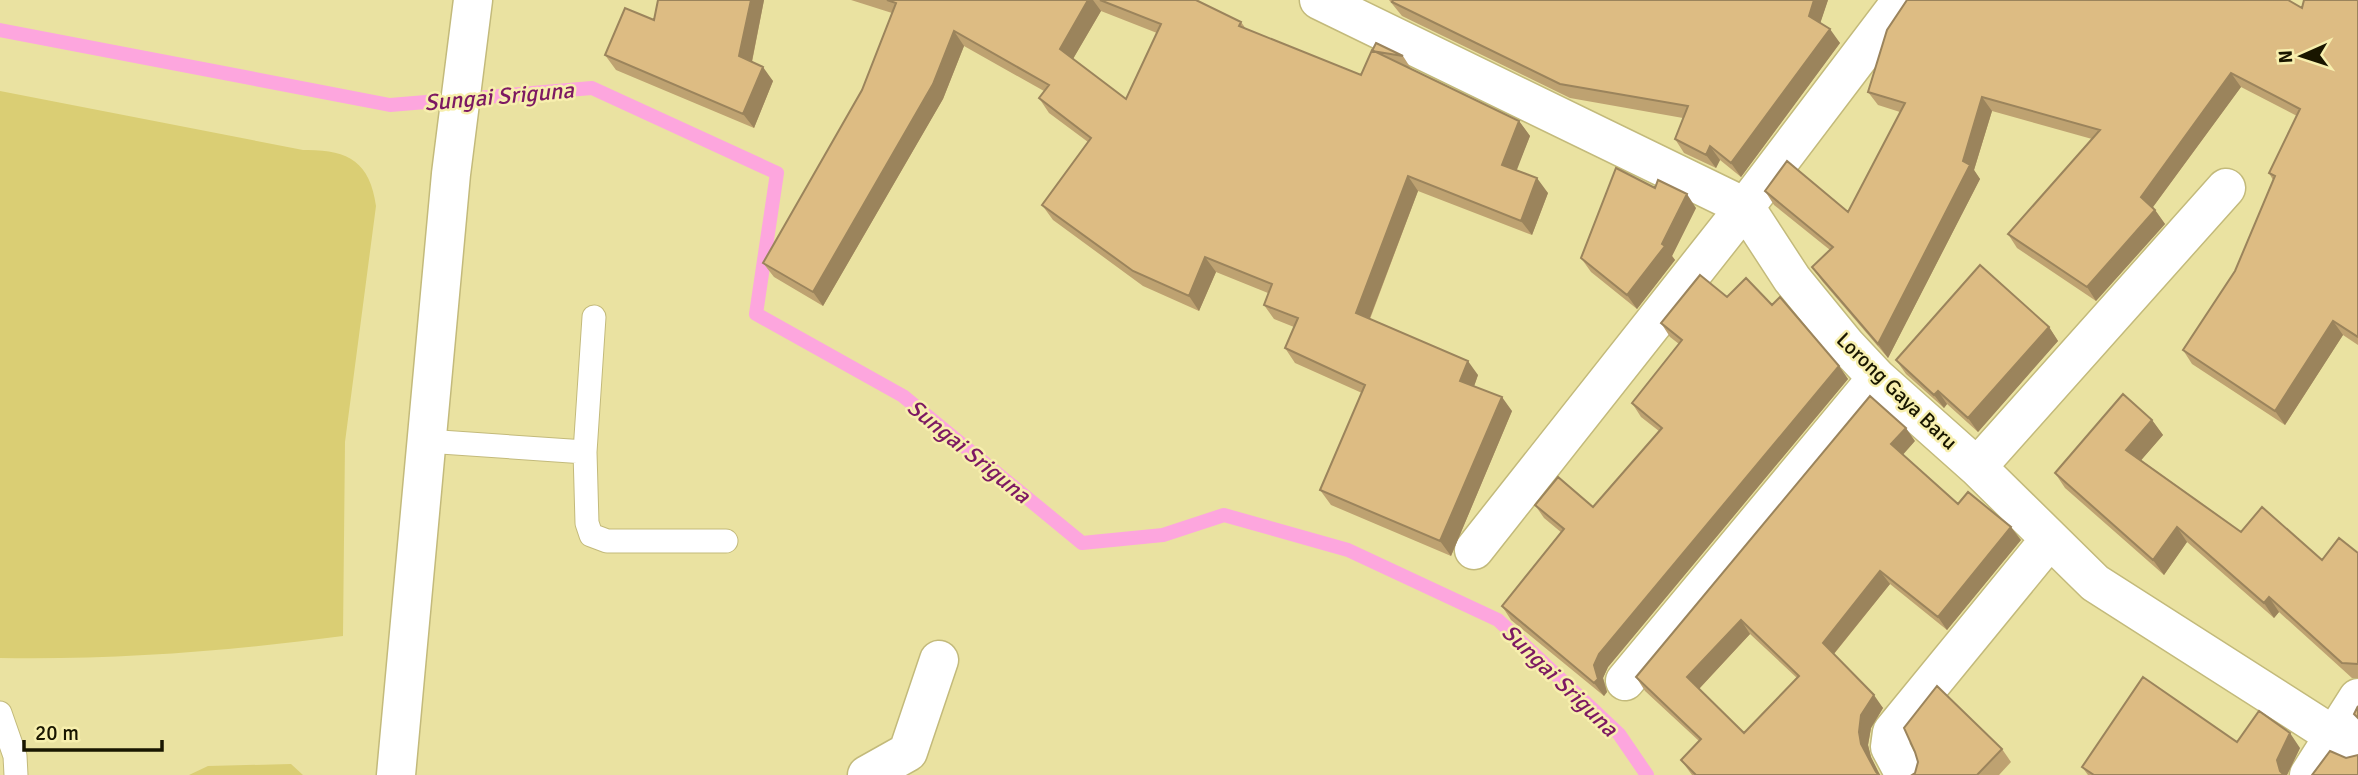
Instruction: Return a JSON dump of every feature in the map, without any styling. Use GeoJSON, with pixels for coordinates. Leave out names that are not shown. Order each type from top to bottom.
{"type":"FeatureCollection","features":[{"type":"Feature","properties":{"kind":"street"},"geometry":{"type":"LineString","coordinates":[[396,775],[451,174],[473,0]]}},
{"type":"Feature","properties":{"kind":"street"},"geometry":{"type":"LineString","coordinates":[[1319,0],[1745,207]]}},
{"type":"Feature","properties":{"kind":"street"},"geometry":{"type":"LineString","coordinates":[[1474,550],[1745,207],[1902,0]]}},
{"type":"Feature","properties":{"kind":"street"},"geometry":{"type":"LineString","coordinates":[[1977,467],[2226,188]]}},
{"type":"Feature","properties":{"kind":"street","name":"Lorong Gaya Baru"},"geometry":{"type":"LineString","coordinates":[[1745,207],[1792,278],[1846,345],[1877,377],[1977,467],[2095,583],[2345,743]]}},
{"type":"Feature","properties":{"kind":"street"},"geometry":{"type":"LineString","coordinates":[[1625,681],[1877,377]]}},
{"type":"Feature","properties":{"kind":"street"},"geometry":{"type":"LineString","coordinates":[[1905,775],[1890,747],[1892,732],[2050,539]]}},
{"type":"Feature","properties":{"kind":"street"},"geometry":{"type":"LineString","coordinates":[[867,775],[908,752],[939,660]]}},
{"type":"Feature","properties":{"kind":"street"},"geometry":{"type":"LineString","coordinates":[[2309,775],[2345,743],[2358,698]]}},
{"type":"Feature","properties":{"kind":"lane"},"geometry":{"type":"LineString","coordinates":[[594,317],[585,452],[587,523],[591,535],[607,541],[726,541]]}},
{"type":"Feature","properties":{"kind":"lane"},"geometry":{"type":"LineString","coordinates":[[426,441],[585,452]]}},
{"type":"Feature","properties":{"kind":"lane"},"geometry":{"type":"LineString","coordinates":[[0,713],[15,756],[16,775]]}},
{"type":"Feature","properties":{"kind":"shaded area"},"geometry":{"type":"Polygon","coordinates":[[[0,91],[303,150],[332,152],[344,155],[362,168],[373,191],[376,206],[345,442],[343,636],[172,653],[86,658],[0,658],[0,91]]]}},
{"type":"Feature","properties":{"kind":"shaded area"},"geometry":{"type":"Polygon","coordinates":[[[291,764],[303,775],[189,775],[208,766],[291,764]]]}},
{"type":"Feature","properties":{"kind":"building"},"geometry":{"type":"Polygon","coordinates":[[[658,0],[751,0],[739,56],[763,67],[743,114],[605,55],[625,8],[654,20],[658,0]]]}},
{"type":"Feature","properties":{"kind":"building"},"geometry":{"type":"Polygon","coordinates":[[[887,0],[1088,0],[1060,49],[1126,99],[1161,24],[1100,0],[1196,0],[1241,22],[1239,26],[1361,75],[1372,50],[1519,121],[1502,165],[1537,178],[1521,221],[1408,176],[1356,313],[1468,361],[1460,381],[1502,397],[1440,541],[1320,490],[1365,385],[1285,348],[1298,318],[1264,305],[1272,284],[1205,257],[1189,296],[1133,271],[1042,205],[1091,138],[1039,98],[1049,85],[954,31],[933,84],[813,292],[763,263],[862,90],[896,3],[887,0]]]}},
{"type":"Feature","properties":{"kind":"building"},"geometry":{"type":"Polygon","coordinates":[[[1814,0],[1809,16],[1830,29],[1731,163],[1710,146],[1706,155],[1675,139],[1688,106],[1560,84],[1392,2],[1814,0]]]}},
{"type":"Feature","properties":{"kind":"building"},"geometry":{"type":"Polygon","coordinates":[[[1907,0],[2288,0],[2302,8],[2304,0],[2358,0],[2358,337],[2333,321],[2275,411],[2183,350],[2235,271],[2275,176],[2269,173],[2300,109],[2231,73],[2141,197],[2155,210],[2087,287],[2008,234],[2100,130],[1982,97],[1963,161],[1970,165],[1878,344],[1812,267],[1833,247],[1765,191],[1787,161],[1848,212],[1905,103],[1868,92],[1887,30],[1907,0]]]}},
{"type":"Feature","properties":{"kind":"building"},"geometry":{"type":"Polygon","coordinates":[[[1376,43],[1403,56],[1372,51],[1376,43]]]}},
{"type":"Feature","properties":{"kind":"building"},"geometry":{"type":"Polygon","coordinates":[[[1616,168],[1655,188],[1658,180],[1687,194],[1662,244],[1665,246],[1627,295],[1581,258],[1616,168]]]}},
{"type":"Feature","properties":{"kind":"building"},"geometry":{"type":"Polygon","coordinates":[[[1980,265],[2049,327],[1968,418],[1938,391],[1934,395],[1896,360],[1980,265]]]}},
{"type":"Feature","properties":{"kind":"building"},"geometry":{"type":"Polygon","coordinates":[[[1700,275],[1727,297],[1746,278],[1772,305],[1780,297],[1839,366],[1599,654],[1594,665],[1598,679],[1594,683],[1502,606],[1564,529],[1535,505],[1558,477],[1593,507],[1662,428],[1632,403],[1682,340],[1661,323],[1700,275]]]}},
{"type":"Feature","properties":{"kind":"building"},"geometry":{"type":"Polygon","coordinates":[[[2123,394],[2152,420],[2126,450],[2241,532],[2262,507],[2322,560],[2339,538],[2358,553],[2358,664],[2342,663],[2269,597],[2264,603],[2177,527],[2153,560],[2055,473],[2123,394]]]}},
{"type":"Feature","properties":{"kind":"building"},"geometry":{"type":"Polygon","coordinates":[[[1870,396],[1906,428],[1891,444],[1958,504],[1968,492],[2011,527],[1938,617],[1880,571],[1823,643],[1874,695],[1861,715],[1859,732],[1861,744],[1879,775],[1696,775],[1681,760],[1701,739],[1636,677],[1870,396]],[[1741,620],[1687,677],[1744,733],[1799,676],[1741,620]]]}},
{"type":"Feature","properties":{"kind":"building"},"geometry":{"type":"Polygon","coordinates":[[[2143,677],[2237,742],[2259,711],[2290,733],[2277,760],[2284,775],[2094,775],[2082,767],[2143,677]]]}},
{"type":"Feature","properties":{"kind":"building"},"geometry":{"type":"Polygon","coordinates":[[[1937,686],[2002,749],[1977,775],[1912,775],[1918,762],[1904,728],[1937,686]]]}},
{"type":"Feature","properties":{"kind":"building"},"geometry":{"type":"Polygon","coordinates":[[[2330,751],[2346,758],[2358,755],[2358,775],[2312,775],[2330,751]]]}},
{"type":"Feature","properties":{"kind":"waterway","name":"Sungai Sriguna"},"geometry":{"type":"LineString","coordinates":[[0,30],[390,105],[592,88],[777,173],[756,314],[903,396],[1082,543],[1163,535],[1224,515],[1348,550],[1498,620],[1619,734],[1647,775]]}}]}
